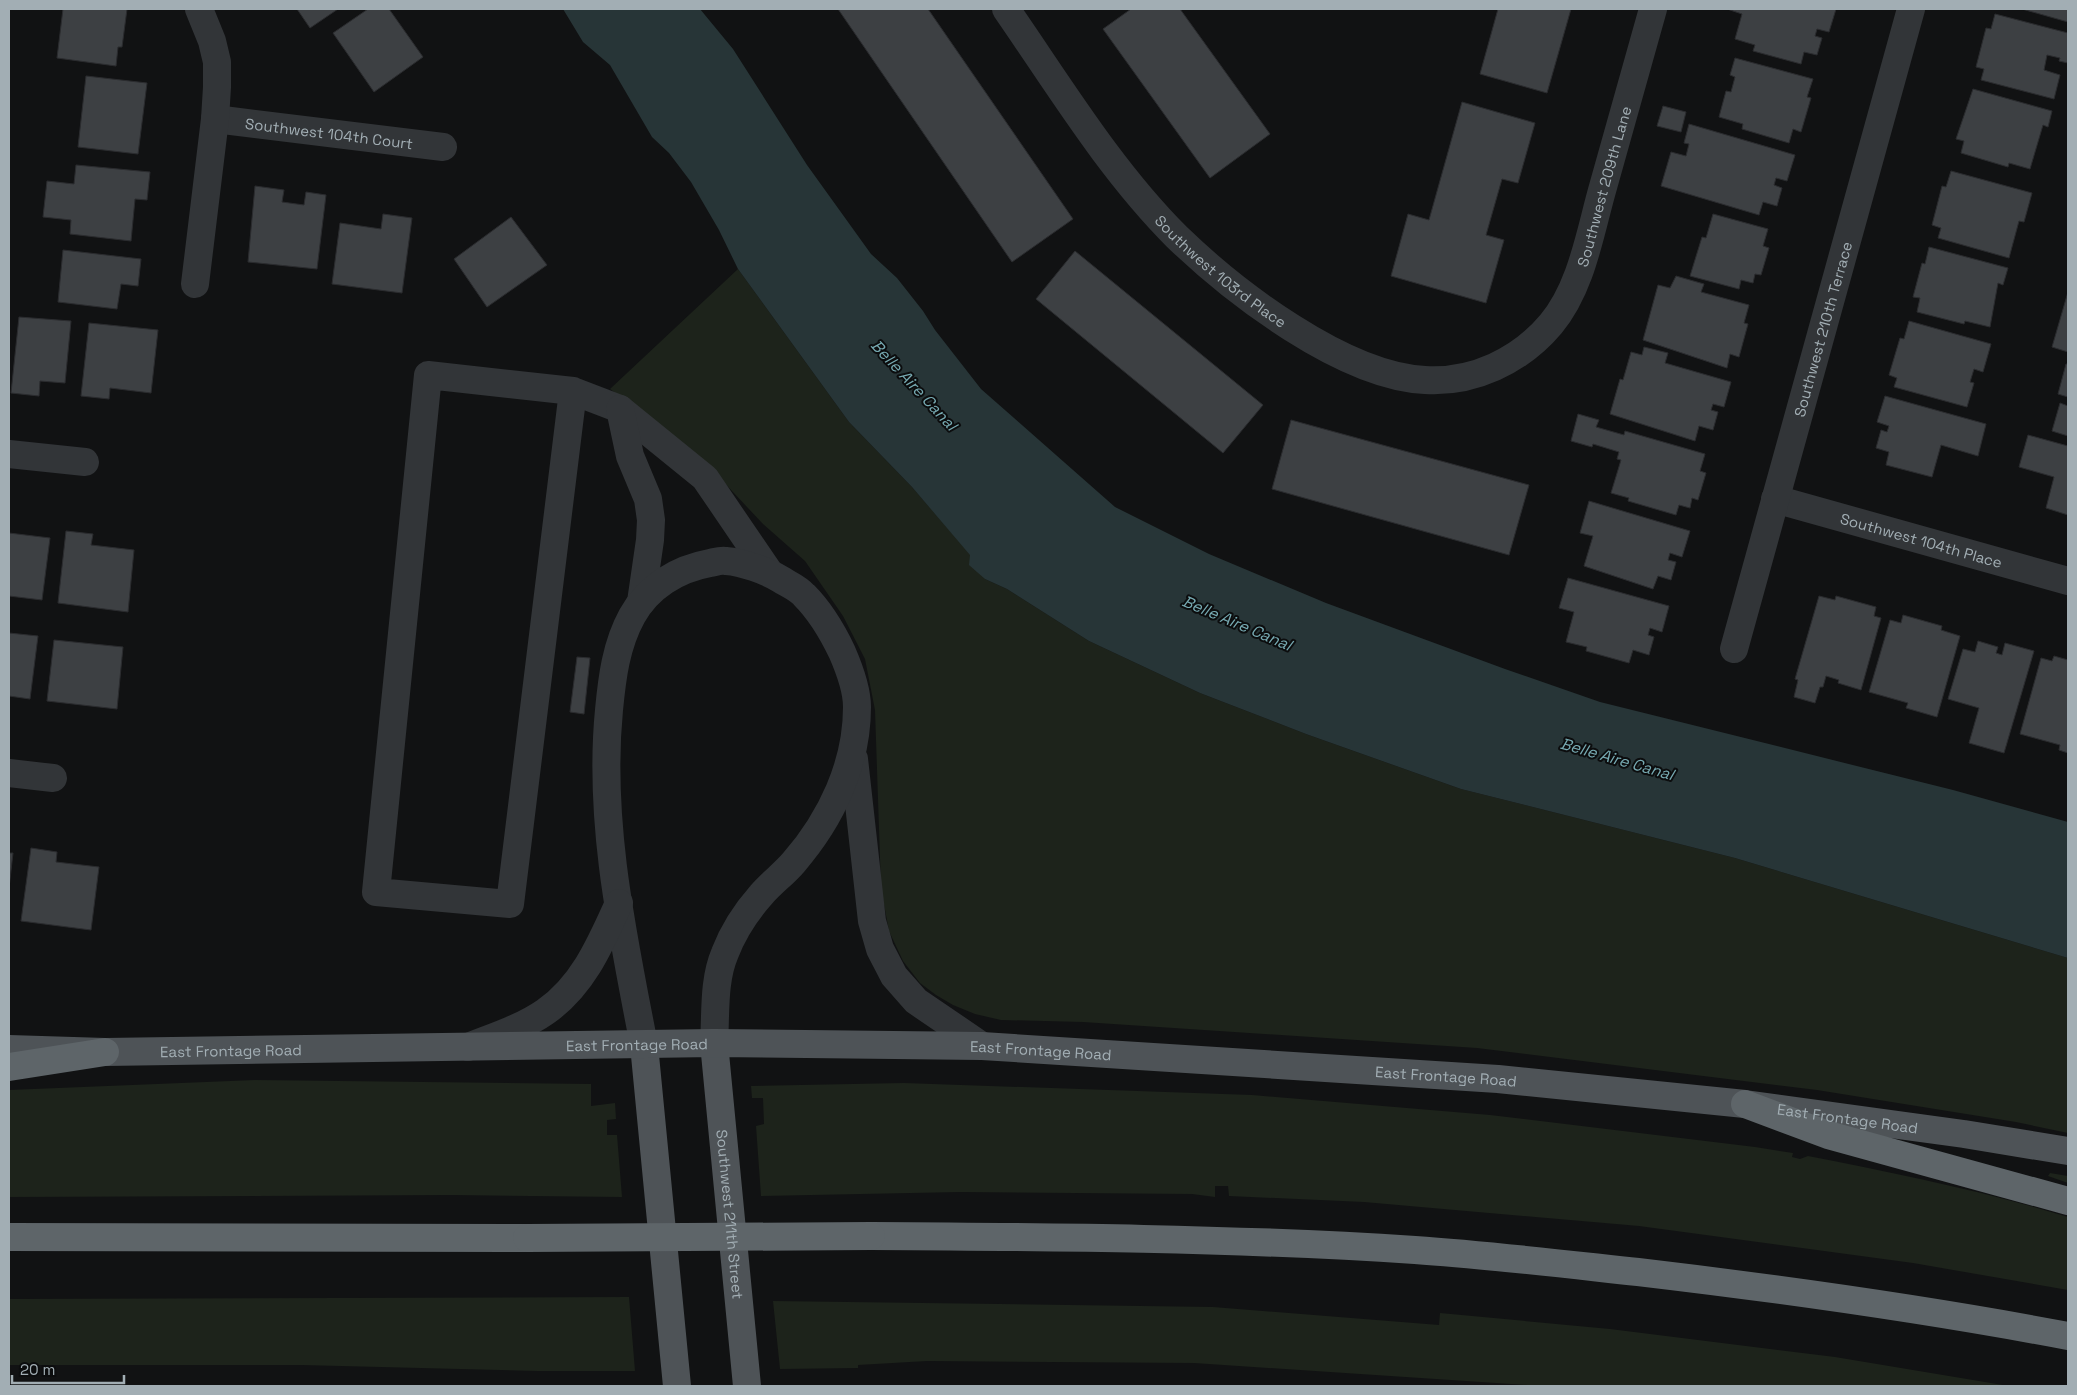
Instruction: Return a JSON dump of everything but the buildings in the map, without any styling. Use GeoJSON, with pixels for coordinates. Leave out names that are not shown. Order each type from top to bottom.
{"type":"FeatureCollection","features":[{"type":"Feature","properties":{"kind":"highway"},"geometry":{"type":"LineString","coordinates":[[9,1066],[105,1052]]}},
{"type":"Feature","properties":{"kind":"highway"},"geometry":{"type":"LineString","coordinates":[[1745,1104],[1828,1135],[2068,1201]]}},
{"type":"Feature","properties":{"kind":"highway"},"geometry":{"type":"LineString","coordinates":[[9,1237],[527,1238],[871,1236],[1211,1240],[1417,1250],[1556,1263],[1832,1296],[1957,1315],[2068,1336]]}},
{"type":"Feature","properties":{"kind":"main road","name":"East Frontage Road"},"geometry":{"type":"LineString","coordinates":[[9,1049],[105,1052],[714,1044],[982,1046],[1498,1079],[1745,1104],[1954,1132],[2068,1151]]}},
{"type":"Feature","properties":{"kind":"main road","name":"Southwest 211th Street"},"geometry":{"type":"LineString","coordinates":[[714,1044],[747,1386]]}},
{"type":"Feature","properties":{"kind":"main road"},"geometry":{"type":"LineString","coordinates":[[644,1045],[677,1386]]}},
{"type":"Feature","properties":{"kind":"street"},"geometry":{"type":"LineString","coordinates":[[195,284],[215,119],[217,62],[212,41],[199,9]]}},
{"type":"Feature","properties":{"kind":"street","name":"Southwest 103rd Place"},"geometry":{"type":"LineString","coordinates":[[1006,9],[1114,164],[1145,201],[1177,236],[1204,260],[1250,298],[1289,326],[1324,346],[1375,370],[1423,380],[1439,380],[1475,374],[1496,366],[1524,350]]}},
{"type":"Feature","properties":{"kind":"street","name":"Southwest 209th Lane"},"geometry":{"type":"LineString","coordinates":[[1524,350],[1552,323],[1566,301],[1575,281],[1653,9]]}},
{"type":"Feature","properties":{"kind":"street","name":"Southwest 210th Terrace"},"geometry":{"type":"LineString","coordinates":[[1734,649],[1911,9]]}},
{"type":"Feature","properties":{"kind":"street","name":"Southwest 104th Court"},"geometry":{"type":"LineString","coordinates":[[215,119],[443,147]]}},
{"type":"Feature","properties":{"kind":"street"},"geometry":{"type":"LineString","coordinates":[[573,391],[510,904],[376,892],[428,375],[573,391],[620,409],[705,478],[769,572]]}},
{"type":"Feature","properties":{"kind":"street"},"geometry":{"type":"LineString","coordinates":[[620,409],[630,456],[648,499],[651,520],[641,602]]}},
{"type":"Feature","properties":{"kind":"street"},"geometry":{"type":"LineString","coordinates":[[9,454],[85,462]]}},
{"type":"Feature","properties":{"kind":"street","name":"Southwest 104th Place"},"geometry":{"type":"LineString","coordinates":[[1775,499],[2068,581]]}},
{"type":"Feature","properties":{"kind":"street"},"geometry":{"type":"LineString","coordinates":[[644,1045],[619,903],[606,789],[606,735],[611,681],[623,636],[641,602],[660,584],[690,566],[726,561],[769,572],[803,593],[830,628],[848,666],[858,704],[853,751],[872,921],[880,949],[894,976],[916,1001],[982,1046]]}},
{"type":"Feature","properties":{"kind":"street"},"geometry":{"type":"LineString","coordinates":[[714,1044],[716,983],[724,955],[738,926],[762,894],[792,864],[818,832],[838,795],[853,751]]}},
{"type":"Feature","properties":{"kind":"street"},"geometry":{"type":"LineString","coordinates":[[9,773],[52,778]]}},
{"type":"Feature","properties":{"kind":"street"},"geometry":{"type":"LineString","coordinates":[[468,1047],[528,1022],[545,1012],[562,998],[588,966],[619,903]]}},
{"type":"Feature","properties":{"kind":"shaded area"},"geometry":{"type":"Polygon","coordinates":[[[738,269],[849,422],[912,487],[971,555],[985,579],[1007,589],[1089,641],[1200,693],[1306,734],[1461,789],[1735,858],[2068,958],[2068,1133],[2016,1122],[1817,1090],[1477,1048],[1083,1022],[1001,1020],[975,1014],[953,1005],[936,995],[920,983],[903,961],[889,931],[881,888],[875,710],[865,659],[843,616],[805,561],[763,524],[717,475],[659,425],[610,389],[738,269]]]}},
{"type":"Feature","properties":{"kind":"shaded area"},"geometry":{"type":"Polygon","coordinates":[[[255,1080],[591,1084],[591,1106],[615,1103],[616,1119],[607,1120],[607,1135],[617,1135],[622,1197],[452,1195],[9,1197],[9,1090],[255,1080]]]}},
{"type":"Feature","properties":{"kind":"shaded area"},"geometry":{"type":"Polygon","coordinates":[[[904,1083],[1252,1095],[1490,1115],[1793,1153],[1792,1157],[1800,1159],[1808,1156],[1906,1176],[2004,1199],[2068,1217],[2068,1290],[1913,1263],[1639,1226],[1364,1202],[1229,1196],[1228,1186],[1215,1186],[1215,1197],[1192,1194],[960,1192],[761,1196],[756,1126],[764,1124],[763,1098],[752,1098],[751,1086],[904,1083]]]}},
{"type":"Feature","properties":{"kind":"shaded area"},"geometry":{"type":"Polygon","coordinates":[[[2050,1173],[2068,1176],[2068,1183],[2048,1176],[2050,1173]]]}},
{"type":"Feature","properties":{"kind":"shaded area"},"geometry":{"type":"Polygon","coordinates":[[[629,1297],[635,1371],[538,1371],[301,1365],[9,1365],[9,1299],[629,1297]]]}},
{"type":"Feature","properties":{"kind":"shaded area"},"geometry":{"type":"Polygon","coordinates":[[[773,1301],[1213,1307],[1439,1325],[1440,1313],[1610,1329],[1835,1357],[2009,1386],[1541,1386],[1194,1363],[927,1361],[858,1365],[858,1368],[780,1369],[773,1301]]]}},
{"type":"Feature","properties":{"kind":"water","name":"Belle Aire Canal"},"geometry":{"type":"Polygon","coordinates":[[[563,9],[700,9],[733,49],[807,165],[871,254],[897,278],[981,389],[1115,507],[1209,554],[1326,603],[1600,702],[1953,790],[2068,822],[2068,958],[1735,858],[1461,789],[1306,734],[1200,693],[1089,641],[1007,589],[985,579],[969,565],[970,555],[912,487],[849,422],[738,269],[719,230],[691,182],[669,153],[652,137],[610,65],[583,42],[563,9]]]}}]}
